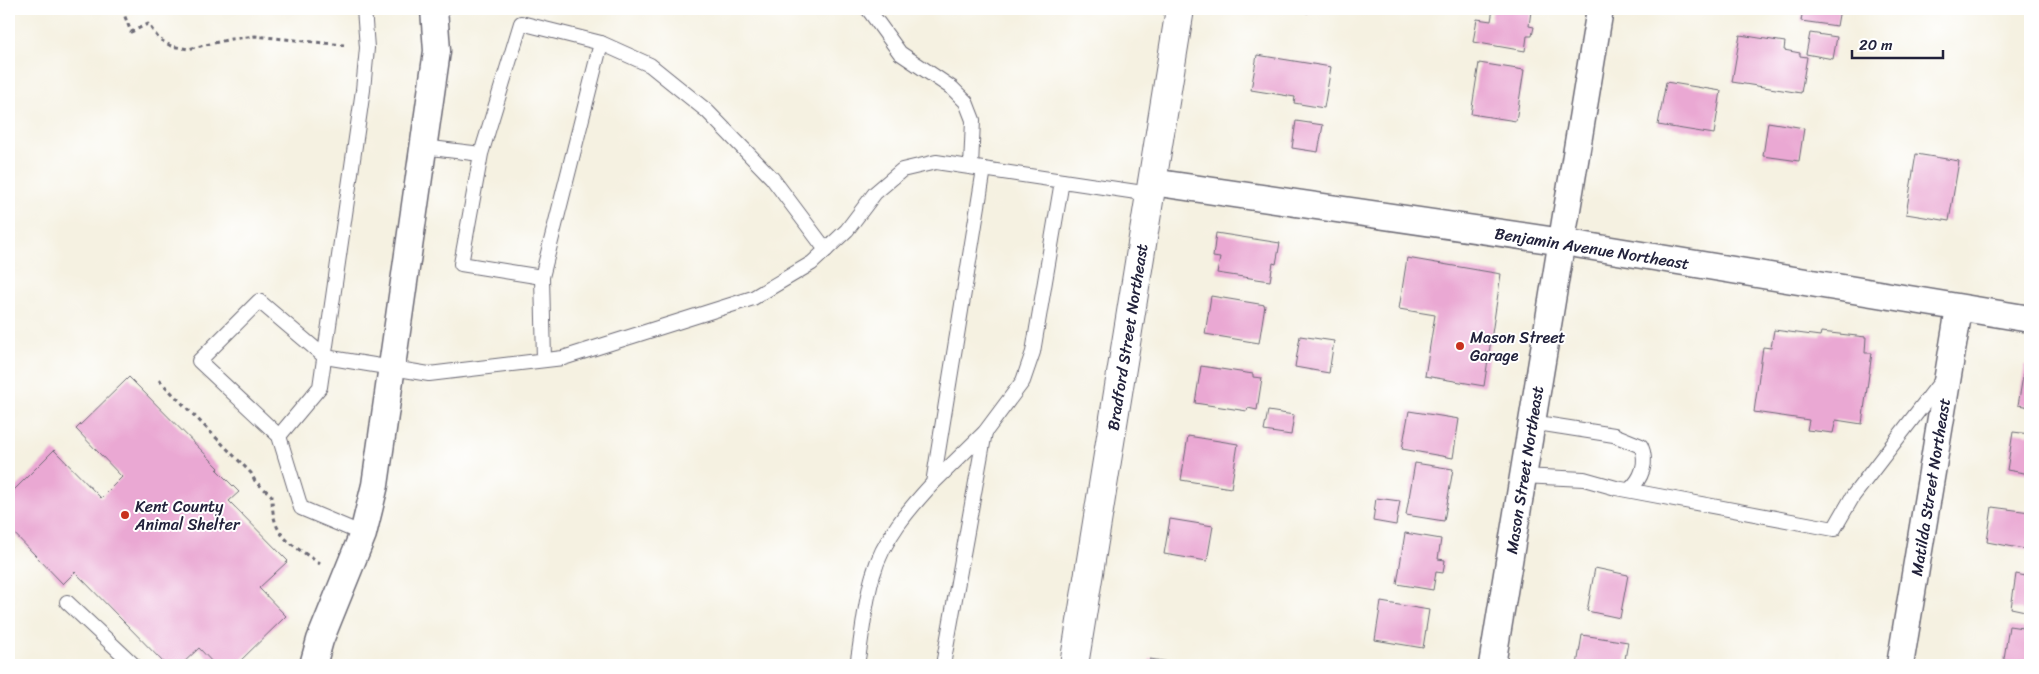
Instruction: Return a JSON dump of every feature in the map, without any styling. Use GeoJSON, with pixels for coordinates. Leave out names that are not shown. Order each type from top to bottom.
{"type":"FeatureCollection","features":[{"type":"Feature","properties":{"kind":"street"},"geometry":{"type":"LineString","coordinates":[[313,665],[320,640],[363,534],[375,485],[437,51],[434,9]]}},
{"type":"Feature","properties":{"kind":"street","name":"Bradford Street Northeast"},"geometry":{"type":"LineString","coordinates":[[1074,665],[1180,9]]}},
{"type":"Feature","properties":{"kind":"street","name":"Mason Street Northeast"},"geometry":{"type":"LineString","coordinates":[[1492,665],[1600,9]]}},
{"type":"Feature","properties":{"kind":"street","name":"Benjamin Avenue Northeast"},"geometry":{"type":"LineString","coordinates":[[1151,188],[1563,242],[2030,320]]}},
{"type":"Feature","properties":{"kind":"street","name":"Matilda Street Northeast"},"geometry":{"type":"LineString","coordinates":[[1900,665],[1959,309]]}},
{"type":"Feature","properties":{"kind":"lane"},"geometry":{"type":"LineString","coordinates":[[279,436],[320,387],[367,48],[364,9]]}},
{"type":"Feature","properties":{"kind":"lane"},"geometry":{"type":"LineString","coordinates":[[868,9],[900,53],[952,88],[966,102],[973,120],[978,168],[933,483]]}},
{"type":"Feature","properties":{"kind":"lane"},"geometry":{"type":"LineString","coordinates":[[542,277],[461,264],[481,154],[521,23],[601,43],[650,65],[707,111],[772,178],[826,250]]}},
{"type":"Feature","properties":{"kind":"lane"},"geometry":{"type":"LineString","coordinates":[[544,360],[542,277],[601,43]]}},
{"type":"Feature","properties":{"kind":"lane"},"geometry":{"type":"LineString","coordinates":[[423,147],[481,154]]}},
{"type":"Feature","properties":{"kind":"lane"},"geometry":{"type":"LineString","coordinates":[[363,534],[301,508],[279,436],[199,361],[259,301],[325,357],[429,374],[563,358],[753,298],[812,263],[847,230],[875,193],[902,170],[936,162],[1062,181],[1151,188]]}},
{"type":"Feature","properties":{"kind":"lane"},"geometry":{"type":"LineString","coordinates":[[857,665],[873,575],[888,540],[910,508],[985,432],[1023,381],[1029,367],[1062,181]]}},
{"type":"Feature","properties":{"kind":"lane"},"geometry":{"type":"LineString","coordinates":[[1522,476],[1584,479],[1629,490],[1834,529],[1854,496],[1949,371]]}},
{"type":"Feature","properties":{"kind":"lane"},"geometry":{"type":"LineString","coordinates":[[1531,422],[1614,435],[1641,446],[1644,454],[1642,473],[1638,483],[1629,490]]}},
{"type":"Feature","properties":{"kind":"lane"},"geometry":{"type":"LineString","coordinates":[[944,665],[985,432]]}},
{"type":"Feature","properties":{"kind":"lane"},"geometry":{"type":"LineString","coordinates":[[67,602],[134,665]]}},
{"type":"Feature","properties":{"kind":"path"},"geometry":{"type":"LineString","coordinates":[[122,9],[131,32],[148,24],[159,39],[171,46],[188,49],[231,39],[255,36],[367,48]]}},
{"type":"Feature","properties":{"kind":"path"},"geometry":{"type":"LineString","coordinates":[[159,380],[251,473],[255,481],[272,496],[272,514],[281,536],[325,568]]}},
{"type":"Feature","properties":{"kind":"building"},"geometry":{"type":"Polygon","coordinates":[[[1291,9],[1309,9],[1308,13],[1291,9]]]}},
{"type":"Feature","properties":{"kind":"building"},"geometry":{"type":"Polygon","coordinates":[[[1493,9],[1531,11],[1529,26],[1534,27],[1532,36],[1527,36],[1525,51],[1473,42],[1477,19],[1491,21],[1493,9]]]}},
{"type":"Feature","properties":{"kind":"building"},"geometry":{"type":"Polygon","coordinates":[[[1803,9],[1840,9],[1837,26],[1801,21],[1803,9]]]}},
{"type":"Feature","properties":{"kind":"building"},"geometry":{"type":"Polygon","coordinates":[[[1810,33],[1837,37],[1833,59],[1806,54],[1810,33]]]}},
{"type":"Feature","properties":{"kind":"building"},"geometry":{"type":"Polygon","coordinates":[[[1740,35],[1785,42],[1784,50],[1800,53],[1800,56],[1807,57],[1801,93],[1732,82],[1740,35]]]}},
{"type":"Feature","properties":{"kind":"building"},"geometry":{"type":"Polygon","coordinates":[[[1257,55],[1331,67],[1324,108],[1294,103],[1295,97],[1251,90],[1257,55]]]}},
{"type":"Feature","properties":{"kind":"building"},"geometry":{"type":"Polygon","coordinates":[[[1479,63],[1524,70],[1516,121],[1471,114],[1479,63]]]}},
{"type":"Feature","properties":{"kind":"building"},"geometry":{"type":"Polygon","coordinates":[[[1666,82],[1721,91],[1714,134],[1658,125],[1666,82]]]}},
{"type":"Feature","properties":{"kind":"building"},"geometry":{"type":"Polygon","coordinates":[[[1296,121],[1323,125],[1318,152],[1292,148],[1296,121]]]}},
{"type":"Feature","properties":{"kind":"building"},"geometry":{"type":"Polygon","coordinates":[[[1768,122],[1804,128],[1799,161],[1763,156],[1768,122]]]}},
{"type":"Feature","properties":{"kind":"building"},"geometry":{"type":"Polygon","coordinates":[[[1916,154],[1959,161],[1949,221],[1906,214],[1916,154]]]}},
{"type":"Feature","properties":{"kind":"building"},"geometry":{"type":"Polygon","coordinates":[[[1216,233],[1280,243],[1276,264],[1273,263],[1270,281],[1217,273],[1220,258],[1213,257],[1216,233]]]}},
{"type":"Feature","properties":{"kind":"building","name":"Mason Street Garage"},"geometry":{"type":"Polygon","coordinates":[[[1407,258],[1501,274],[1484,386],[1425,376],[1435,315],[1399,309],[1407,258]]]}},
{"type":"Feature","properties":{"kind":"building"},"geometry":{"type":"Polygon","coordinates":[[[1211,296],[1265,305],[1259,343],[1205,334],[1211,296]]]}},
{"type":"Feature","properties":{"kind":"building"},"geometry":{"type":"Polygon","coordinates":[[[1774,330],[1820,336],[1821,332],[1866,337],[1865,353],[1872,353],[1862,424],[1836,420],[1833,433],[1807,430],[1809,420],[1754,412],[1763,347],[1771,348],[1774,330]]]}},
{"type":"Feature","properties":{"kind":"building"},"geometry":{"type":"Polygon","coordinates":[[[1300,336],[1334,341],[1329,373],[1295,367],[1300,336]]]}},
{"type":"Feature","properties":{"kind":"building"},"geometry":{"type":"Polygon","coordinates":[[[2025,365],[2030,366],[2030,407],[2018,405],[2025,365]]]}},
{"type":"Feature","properties":{"kind":"building"},"geometry":{"type":"Polygon","coordinates":[[[1201,366],[1253,374],[1253,377],[1262,378],[1257,410],[1248,408],[1247,411],[1195,403],[1201,366]]]}},
{"type":"Feature","properties":{"kind":"building","name":"Kent County Animal Shelter"},"geometry":{"type":"Polygon","coordinates":[[[129,377],[219,468],[217,470],[239,492],[229,501],[288,561],[259,588],[286,616],[236,665],[215,665],[199,648],[181,665],[166,665],[75,572],[63,584],[9,528],[9,495],[54,450],[101,498],[122,477],[76,429],[129,377]]]}},
{"type":"Feature","properties":{"kind":"building"},"geometry":{"type":"Polygon","coordinates":[[[1268,411],[1294,415],[1291,435],[1264,431],[1268,411]]]}},
{"type":"Feature","properties":{"kind":"building"},"geometry":{"type":"Polygon","coordinates":[[[1409,411],[1459,419],[1453,458],[1402,449],[1409,411]]]}},
{"type":"Feature","properties":{"kind":"building"},"geometry":{"type":"Polygon","coordinates":[[[2013,432],[2030,434],[2030,474],[2007,470],[2013,432]]]}},
{"type":"Feature","properties":{"kind":"building"},"geometry":{"type":"Polygon","coordinates":[[[1188,436],[1238,444],[1231,488],[1181,480],[1188,436]]]}},
{"type":"Feature","properties":{"kind":"building"},"geometry":{"type":"Polygon","coordinates":[[[1415,463],[1453,469],[1444,521],[1406,515],[1415,463]]]}},
{"type":"Feature","properties":{"kind":"building"},"geometry":{"type":"Polygon","coordinates":[[[1376,498],[1400,501],[1396,525],[1373,521],[1376,498]]]}},
{"type":"Feature","properties":{"kind":"building"},"geometry":{"type":"Polygon","coordinates":[[[1992,507],[2030,512],[2030,550],[1987,542],[1992,507]]]}},
{"type":"Feature","properties":{"kind":"building"},"geometry":{"type":"Polygon","coordinates":[[[1170,519],[1213,526],[1207,561],[1164,554],[1170,519]]]}},
{"type":"Feature","properties":{"kind":"building"},"geometry":{"type":"Polygon","coordinates":[[[1405,533],[1441,539],[1438,559],[1445,560],[1443,573],[1436,572],[1433,590],[1397,584],[1405,533]]]}},
{"type":"Feature","properties":{"kind":"building"},"geometry":{"type":"Polygon","coordinates":[[[1595,568],[1628,575],[1620,618],[1587,611],[1595,568]]]}},
{"type":"Feature","properties":{"kind":"building"},"geometry":{"type":"Polygon","coordinates":[[[2016,574],[2030,577],[2030,612],[2011,608],[2016,574]]]}},
{"type":"Feature","properties":{"kind":"building"},"geometry":{"type":"Polygon","coordinates":[[[1381,602],[1429,610],[1423,648],[1375,640],[1381,602]]]}},
{"type":"Feature","properties":{"kind":"building"},"geometry":{"type":"Polygon","coordinates":[[[2009,626],[2030,629],[2030,665],[2003,665],[2009,626]]]}},
{"type":"Feature","properties":{"kind":"building"},"geometry":{"type":"Polygon","coordinates":[[[1582,635],[1628,642],[1624,665],[1577,665],[1582,635]]]}},
{"type":"Feature","properties":{"kind":"building"},"geometry":{"type":"Polygon","coordinates":[[[1150,659],[1183,664],[1183,665],[1148,665],[1150,659]]]}},
{"type":"Feature","properties":{"kind":"place","name":"Mason Street Garage"},"geometry":{"type":"Point","coordinates":[1460,346]}},
{"type":"Feature","properties":{"kind":"place","name":"Kent County Animal Shelter"},"geometry":{"type":"Point","coordinates":[125,515]}}]}
